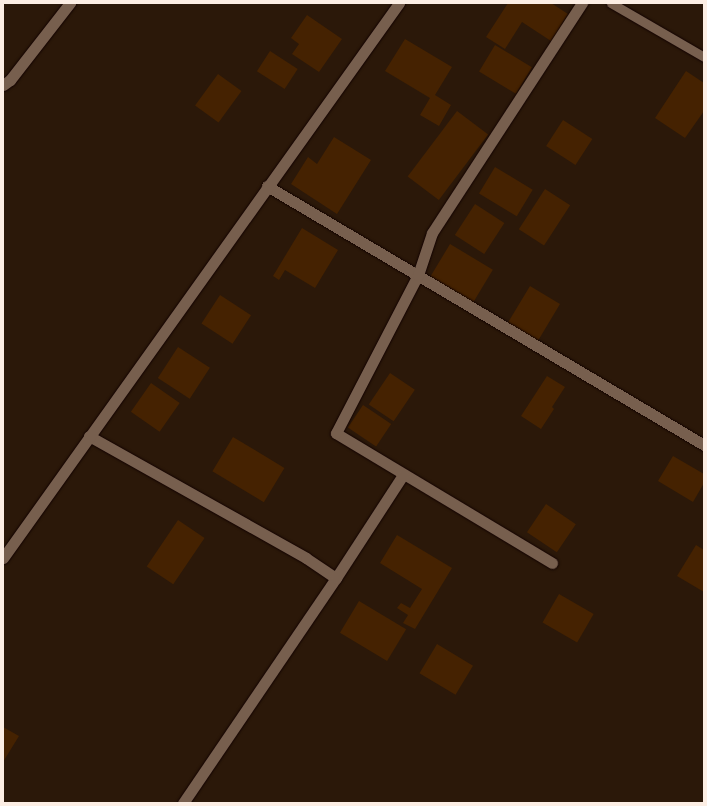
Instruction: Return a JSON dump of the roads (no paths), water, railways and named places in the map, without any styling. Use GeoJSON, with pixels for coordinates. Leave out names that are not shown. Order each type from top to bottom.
{"type":"FeatureCollection","features":[{"type":"Feature","properties":{"kind":"street"},"geometry":{"type":"LineString","coordinates":[[3,84],[10,80],[70,3]]}},
{"type":"Feature","properties":{"kind":"street"},"geometry":{"type":"LineString","coordinates":[[3,558],[399,3]]}},
{"type":"Feature","properties":{"kind":"street"},"geometry":{"type":"LineString","coordinates":[[552,563],[403,475],[336,433],[418,275],[432,233],[582,3]]}},
{"type":"Feature","properties":{"kind":"street"},"geometry":{"type":"LineString","coordinates":[[267,186],[704,445]]}},
{"type":"Feature","properties":{"kind":"street"},"geometry":{"type":"LineString","coordinates":[[89,436],[306,558],[336,578]]}},
{"type":"Feature","properties":{"kind":"street"},"geometry":{"type":"LineString","coordinates":[[183,803],[336,578],[403,475]]}},
{"type":"Feature","properties":{"kind":"lane"},"geometry":{"type":"LineString","coordinates":[[611,3],[704,57]]}}]}
